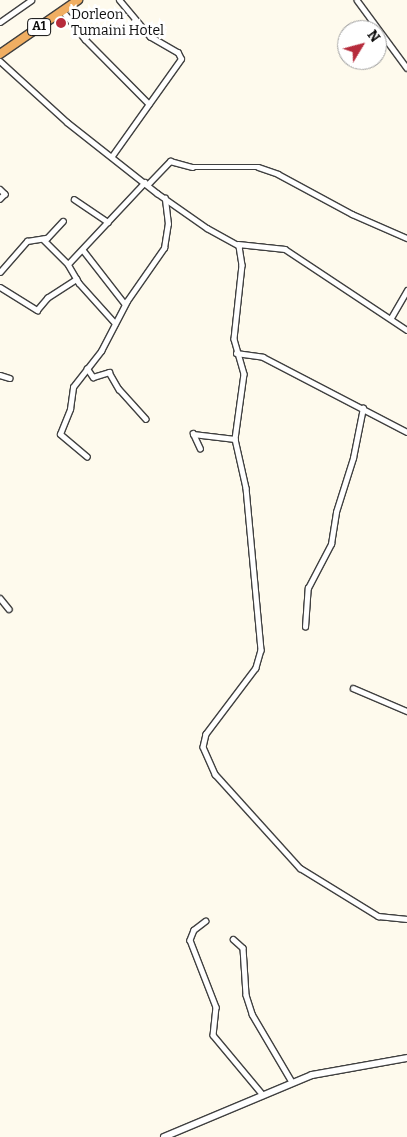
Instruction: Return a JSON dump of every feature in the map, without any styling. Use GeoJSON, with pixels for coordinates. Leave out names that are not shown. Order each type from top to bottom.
{"type":"FeatureCollection","features":[{"type":"Feature","properties":{"kind":"highway","name":"A1"},"geometry":{"type":"LineString","coordinates":[[0,54],[78,0]]}},
{"type":"Feature","properties":{"kind":"street"},"geometry":{"type":"LineString","coordinates":[[0,22],[31,0]]}},
{"type":"Feature","properties":{"kind":"street"},"geometry":{"type":"LineString","coordinates":[[112,156],[181,57],[150,37],[119,0]]}},
{"type":"Feature","properties":{"kind":"street"},"geometry":{"type":"LineString","coordinates":[[357,0],[407,68]]}},
{"type":"Feature","properties":{"kind":"street"},"geometry":{"type":"LineString","coordinates":[[63,11],[85,39],[148,104]]}},
{"type":"Feature","properties":{"kind":"street"},"geometry":{"type":"LineString","coordinates":[[0,61],[67,122],[207,228],[238,244],[285,249],[407,330]]}},
{"type":"Feature","properties":{"kind":"street"},"geometry":{"type":"LineString","coordinates":[[68,264],[146,183],[170,161],[192,167],[258,167],[278,174],[352,214],[407,238]]}},
{"type":"Feature","properties":{"kind":"street"},"geometry":{"type":"LineString","coordinates":[[0,189],[4,194],[0,199]]}},
{"type":"Feature","properties":{"kind":"street"},"geometry":{"type":"LineString","coordinates":[[74,198],[108,222]]}},
{"type":"Feature","properties":{"kind":"street"},"geometry":{"type":"LineString","coordinates":[[87,457],[60,432],[70,409],[75,383],[101,350],[125,304],[166,244],[168,224],[165,198]]}},
{"type":"Feature","properties":{"kind":"street"},"geometry":{"type":"LineString","coordinates":[[0,272],[29,240],[43,239],[63,221]]}},
{"type":"Feature","properties":{"kind":"street"},"geometry":{"type":"LineString","coordinates":[[43,239],[68,264],[76,279],[115,323]]}},
{"type":"Feature","properties":{"kind":"street"},"geometry":{"type":"LineString","coordinates":[[238,244],[242,265],[234,335],[236,353],[244,374],[235,440],[246,493],[261,653],[256,668],[206,734],[204,750],[215,774],[300,868],[378,916],[407,919]]}},
{"type":"Feature","properties":{"kind":"street"},"geometry":{"type":"LineString","coordinates":[[83,250],[125,304]]}},
{"type":"Feature","properties":{"kind":"street"},"geometry":{"type":"LineString","coordinates":[[0,287],[37,310],[47,298],[76,279]]}},
{"type":"Feature","properties":{"kind":"street"},"geometry":{"type":"LineString","coordinates":[[391,318],[407,290]]}},
{"type":"Feature","properties":{"kind":"street"},"geometry":{"type":"LineString","coordinates":[[236,353],[263,357],[407,432]]}},
{"type":"Feature","properties":{"kind":"street"},"geometry":{"type":"LineString","coordinates":[[87,368],[93,376],[110,372],[119,389],[146,419]]}},
{"type":"Feature","properties":{"kind":"street"},"geometry":{"type":"LineString","coordinates":[[0,375],[10,378]]}},
{"type":"Feature","properties":{"kind":"street"},"geometry":{"type":"LineString","coordinates":[[305,628],[308,588],[331,544],[336,512],[353,458],[363,408]]}},
{"type":"Feature","properties":{"kind":"street"},"geometry":{"type":"LineString","coordinates":[[200,449],[194,434],[235,440]]}},
{"type":"Feature","properties":{"kind":"street"},"geometry":{"type":"LineString","coordinates":[[0,598],[9,609]]}},
{"type":"Feature","properties":{"kind":"street"},"geometry":{"type":"LineString","coordinates":[[353,688],[407,711]]}},
{"type":"Feature","properties":{"kind":"street"},"geometry":{"type":"LineString","coordinates":[[206,921],[194,930],[190,940],[216,1007],[213,1035],[263,1095]]}},
{"type":"Feature","properties":{"kind":"street"},"geometry":{"type":"LineString","coordinates":[[233,939],[243,947],[246,995],[252,1014],[292,1082]]}},
{"type":"Feature","properties":{"kind":"street"},"geometry":{"type":"LineString","coordinates":[[164,1137],[292,1082],[348,1067],[407,1058]]}},
{"type":"Feature","properties":{"kind":"place","name":"Dorleon Tumaini Hotel"},"geometry":{"type":"Point","coordinates":[61,23]}}]}
